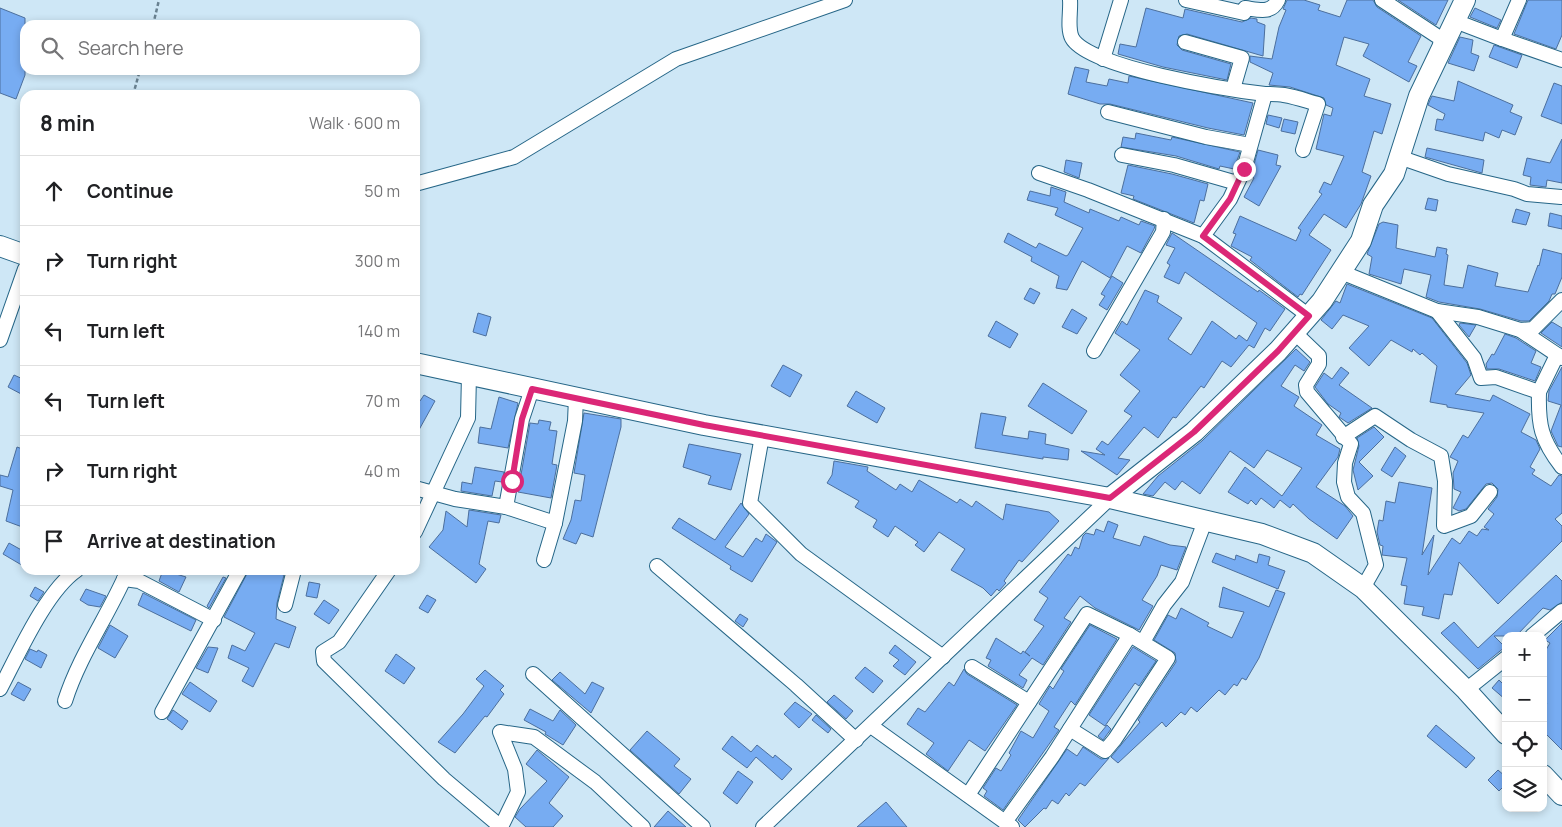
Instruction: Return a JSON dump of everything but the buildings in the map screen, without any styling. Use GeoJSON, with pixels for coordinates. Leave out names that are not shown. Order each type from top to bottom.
{"type":"FeatureCollection","features":[{"type":"Feature","properties":{"kind":"main road"},"geometry":{"type":"LineString","coordinates":[[1110,498],[1194,432],[1278,351],[1309,316],[1341,272],[1360,241],[1373,205],[1394,174],[1419,96],[1465,0]]}},
{"type":"Feature","properties":{"kind":"main road"},"geometry":{"type":"LineString","coordinates":[[0,246],[20,253]]}},
{"type":"Feature","properties":{"kind":"main road"},"geometry":{"type":"LineString","coordinates":[[420,365],[762,436],[1110,498],[1262,534],[1313,553],[1363,588],[1466,690],[1502,730]]}},
{"type":"Feature","properties":{"kind":"main road"},"geometry":{"type":"LineString","coordinates":[[1547,779],[1562,795]]}},
{"type":"Feature","properties":{"kind":"street"},"geometry":{"type":"LineString","coordinates":[[420,183],[514,158],[676,59],[845,0]]}},
{"type":"Feature","properties":{"kind":"street"},"geometry":{"type":"LineString","coordinates":[[1070,0],[1070,29],[1072,38],[1079,46],[1103,59],[1120,65],[1233,89],[1283,95],[1318,104],[1303,150]]}},
{"type":"Feature","properties":{"kind":"street"},"geometry":{"type":"LineString","coordinates":[[1103,59],[1122,0]]}},
{"type":"Feature","properties":{"kind":"street"},"geometry":{"type":"LineString","coordinates":[[1186,0],[1244,13],[1245,8],[1270,11],[1274,9],[1278,0]]}},
{"type":"Feature","properties":{"kind":"street"},"geometry":{"type":"LineString","coordinates":[[1382,0],[1440,38],[1442,48]]}},
{"type":"Feature","properties":{"kind":"street"},"geometry":{"type":"LineString","coordinates":[[1502,39],[1519,0]]}},
{"type":"Feature","properties":{"kind":"street"},"geometry":{"type":"LineString","coordinates":[[1455,21],[1562,60]]}},
{"type":"Feature","properties":{"kind":"street"},"geometry":{"type":"LineString","coordinates":[[1185,42],[1242,58],[1233,89]]}},
{"type":"Feature","properties":{"kind":"street"},"geometry":{"type":"LineString","coordinates":[[1203,236],[1230,199],[1244,169],[1265,94]]}},
{"type":"Feature","properties":{"kind":"street"},"geometry":{"type":"LineString","coordinates":[[1108,112],[1206,137],[1250,145]]}},
{"type":"Feature","properties":{"kind":"street"},"geometry":{"type":"LineString","coordinates":[[1122,155],[1174,165],[1237,184]]}},
{"type":"Feature","properties":{"kind":"street"},"geometry":{"type":"LineString","coordinates":[[1399,157],[1448,174],[1514,189],[1527,194],[1562,197]]}},
{"type":"Feature","properties":{"kind":"street"},"geometry":{"type":"LineString","coordinates":[[1038,173],[1164,219],[1203,236],[1309,316]]}},
{"type":"Feature","properties":{"kind":"street"},"geometry":{"type":"LineString","coordinates":[[1094,351],[1163,232],[1164,219]]}},
{"type":"Feature","properties":{"kind":"street"},"geometry":{"type":"LineString","coordinates":[[1341,272],[1437,311],[1478,317],[1520,330],[1559,357],[1539,392],[1538,422],[1542,436],[1562,467]]}},
{"type":"Feature","properties":{"kind":"street"},"geometry":{"type":"LineString","coordinates":[[0,340],[20,283]]}},
{"type":"Feature","properties":{"kind":"street"},"geometry":{"type":"LineString","coordinates":[[1520,330],[1533,329],[1562,300]]}},
{"type":"Feature","properties":{"kind":"street"},"geometry":{"type":"LineString","coordinates":[[1437,311],[1474,358],[1482,378],[1496,377],[1539,392]]}},
{"type":"Feature","properties":{"kind":"street"},"geometry":{"type":"LineString","coordinates":[[1294,332],[1319,356],[1319,364],[1306,385],[1307,392],[1350,444],[1345,463],[1344,482],[1348,497],[1363,513],[1376,565],[1363,588]]}},
{"type":"Feature","properties":{"kind":"street"},"geometry":{"type":"LineString","coordinates":[[420,522],[468,418],[469,375]]}},
{"type":"Feature","properties":{"kind":"street"},"geometry":{"type":"LineString","coordinates":[[506,507],[522,419],[532,389]]}},
{"type":"Feature","properties":{"kind":"street"},"geometry":{"type":"LineString","coordinates":[[544,560],[555,523],[575,421],[576,398]]}},
{"type":"Feature","properties":{"kind":"street"},"geometry":{"type":"LineString","coordinates":[[1344,437],[1375,416],[1441,456],[1445,481],[1444,526],[1471,516],[1490,492]]}},
{"type":"Feature","properties":{"kind":"street"},"geometry":{"type":"LineString","coordinates":[[762,436],[750,503],[800,554],[943,657]]}},
{"type":"Feature","properties":{"kind":"street"},"geometry":{"type":"LineString","coordinates":[[420,490],[433,495],[506,507],[555,523]]}},
{"type":"Feature","properties":{"kind":"street"},"geometry":{"type":"LineString","coordinates":[[763,827],[1110,498]]}},
{"type":"Feature","properties":{"kind":"street"},"geometry":{"type":"LineString","coordinates":[[1143,642],[1164,605],[1182,582],[1205,520]]}},
{"type":"Feature","properties":{"kind":"street"},"geometry":{"type":"LineString","coordinates":[[657,566],[796,684],[856,740]]}},
{"type":"Feature","properties":{"kind":"street"},"geometry":{"type":"LineString","coordinates":[[0,689],[31,630],[64,579],[70,575]]}},
{"type":"Feature","properties":{"kind":"street"},"geometry":{"type":"LineString","coordinates":[[65,701],[72,679],[109,613],[126,575],[214,620]]}},
{"type":"Feature","properties":{"kind":"street"},"geometry":{"type":"LineString","coordinates":[[162,712],[237,575]]}},
{"type":"Feature","properties":{"kind":"street"},"geometry":{"type":"LineString","coordinates":[[286,605],[293,575]]}},
{"type":"Feature","properties":{"kind":"street"},"geometry":{"type":"LineString","coordinates":[[386,575],[339,642],[323,652],[324,661],[444,779],[501,827],[518,792],[515,769],[500,732],[534,737],[595,782],[643,827]]}},
{"type":"Feature","properties":{"kind":"street"},"geometry":{"type":"LineString","coordinates":[[1537,632],[1562,611]]}},
{"type":"Feature","properties":{"kind":"street"},"geometry":{"type":"LineString","coordinates":[[968,795],[1087,614],[1143,642],[1168,658],[1115,739],[1105,751],[1070,729]]}},
{"type":"Feature","properties":{"kind":"street"},"geometry":{"type":"LineString","coordinates":[[871,726],[1009,824],[1130,635]]}},
{"type":"Feature","properties":{"kind":"street"},"geometry":{"type":"LineString","coordinates":[[1466,690],[1502,661]]}},
{"type":"Feature","properties":{"kind":"street"},"geometry":{"type":"LineString","coordinates":[[972,667],[1029,702]]}},
{"type":"Feature","properties":{"kind":"street"},"geometry":{"type":"LineString","coordinates":[[533,674],[703,827]]}},
{"type":"Feature","properties":{"kind":"path"},"geometry":{"type":"LineString","coordinates":[[154,20],[160,0]]}},
{"type":"Feature","properties":{"kind":"path"},"geometry":{"type":"LineString","coordinates":[[134,90],[139,75]]}},
{"type":"Feature","properties":{"kind":"route"},"geometry":{"type":"LineString","coordinates":[[512,481],[522,419],[532,389],[704,425],[1110,498],[1194,432],[1278,351],[1309,316],[1256,278],[1203,236],[1230,199],[1244,169]]}}]}
